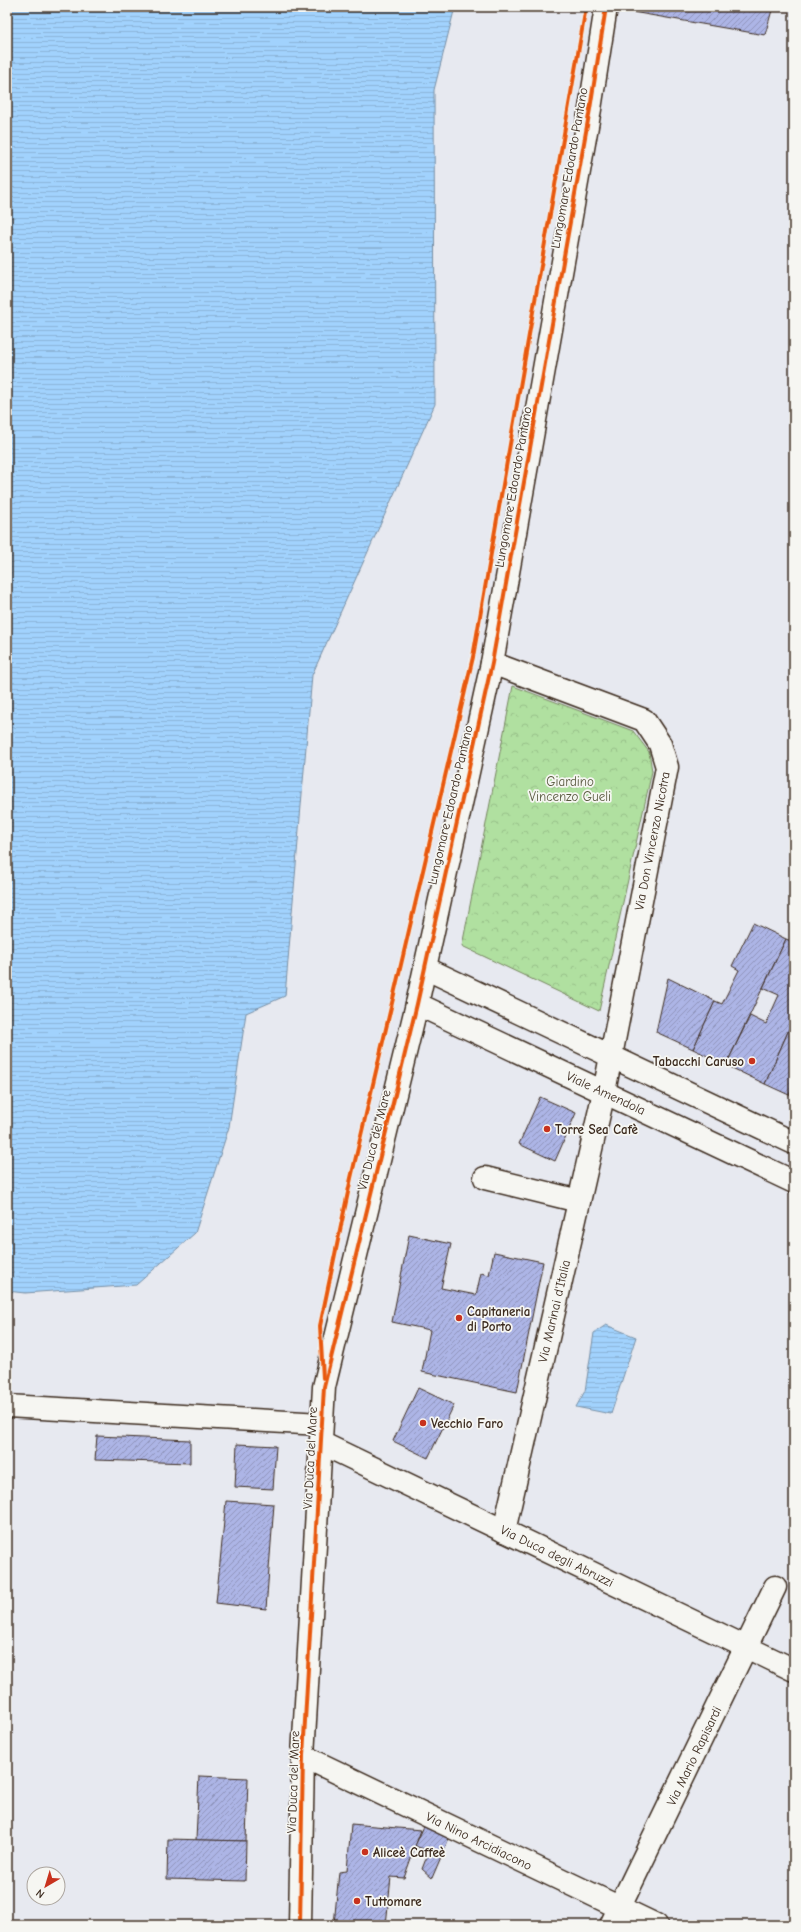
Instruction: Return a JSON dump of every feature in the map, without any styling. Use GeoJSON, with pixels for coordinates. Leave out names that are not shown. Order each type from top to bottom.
{"type":"FeatureCollection","features":[{"type":"Feature","properties":{"kind":"street","name":"Lungomare Edoardo Pantano"},"geometry":{"type":"LineString","coordinates":[[418,1004],[492,663],[590,109],[606,7]]}},
{"type":"Feature","properties":{"kind":"street","name":"Via Don Vincenzo Nicotra"},"geometry":{"type":"LineString","coordinates":[[492,663],[644,720],[660,744],[667,767],[604,1092]]}},
{"type":"Feature","properties":{"kind":"street"},"geometry":{"type":"LineString","coordinates":[[425,968],[794,1143]]}},
{"type":"Feature","properties":{"kind":"street","name":"Viale Amendola"},"geometry":{"type":"LineString","coordinates":[[418,1004],[794,1182]]}},
{"type":"Feature","properties":{"kind":"street","name":"Via Duca del Mare"},"geometry":{"type":"LineString","coordinates":[[300,1925],[303,1756],[324,1387],[418,1004]]}},
{"type":"Feature","properties":{"kind":"street","name":"Via Marinai d'Italia"},"geometry":{"type":"LineString","coordinates":[[504,1531],[604,1092]]}},
{"type":"Feature","properties":{"kind":"street"},"geometry":{"type":"LineString","coordinates":[[485,1178],[579,1201]]}},
{"type":"Feature","properties":{"kind":"street"},"geometry":{"type":"LineString","coordinates":[[7,1406],[321,1433]]}},
{"type":"Feature","properties":{"kind":"street","name":"Via Duca degli Abruzzi"},"geometry":{"type":"LineString","coordinates":[[321,1433],[504,1531],[794,1670]]}},
{"type":"Feature","properties":{"kind":"street","name":"Via Mario Rapisardi"},"geometry":{"type":"LineString","coordinates":[[615,1916],[775,1587]]}},
{"type":"Feature","properties":{"kind":"street","name":"Via Nino Arcidiacono"},"geometry":{"type":"LineString","coordinates":[[303,1756],[615,1916],[656,1925]]}},
{"type":"Feature","properties":{"kind":"green space","name":"Giardino Vincenzo Gueli"},"geometry":{"type":"Polygon","coordinates":[[[513,686],[633,731],[649,752],[652,771],[599,1011],[462,946],[513,686]]]}},
{"type":"Feature","properties":{"kind":"water"},"geometry":{"type":"Polygon","coordinates":[[[7,7],[455,7],[434,90],[435,404],[312,675],[285,996],[246,1013],[229,1127],[195,1233],[136,1285],[25,1293],[7,1291],[7,7]]]}},
{"type":"Feature","properties":{"kind":"water"},"geometry":{"type":"Polygon","coordinates":[[[606,1325],[636,1337],[611,1414],[576,1407],[585,1391],[594,1333],[606,1325]]]}},
{"type":"Feature","properties":{"kind":"building"},"geometry":{"type":"Polygon","coordinates":[[[622,7],[753,7],[772,10],[765,35],[621,10],[622,7]]]}},
{"type":"Feature","properties":{"kind":"building"},"geometry":{"type":"Polygon","coordinates":[[[753,923],[786,939],[726,1065],[693,1049],[715,1001],[722,1004],[739,970],[732,966],[753,923]]]}},
{"type":"Feature","properties":{"kind":"building"},"geometry":{"type":"Polygon","coordinates":[[[786,939],[794,942],[794,1018],[765,1084],[726,1065],[750,1016],[766,1024],[779,995],[763,988],[786,939]]]}},
{"type":"Feature","properties":{"kind":"building"},"geometry":{"type":"Polygon","coordinates":[[[668,978],[715,1001],[693,1049],[656,1032],[668,978]]]}},
{"type":"Feature","properties":{"kind":"building"},"geometry":{"type":"Polygon","coordinates":[[[794,1018],[794,1084],[789,1095],[765,1084],[794,1018]]]}},
{"type":"Feature","properties":{"kind":"building","name":"Torre Sea Cafè"},"geometry":{"type":"Polygon","coordinates":[[[540,1097],[576,1113],[555,1161],[519,1144],[540,1097]]]}},
{"type":"Feature","properties":{"kind":"building"},"geometry":{"type":"Polygon","coordinates":[[[409,1235],[451,1244],[441,1288],[476,1295],[481,1273],[489,1275],[494,1252],[543,1262],[517,1392],[422,1372],[430,1330],[392,1322],[409,1235]]]}},
{"type":"Feature","properties":{"kind":"building","name":"Vecchio Faro"},"geometry":{"type":"Polygon","coordinates":[[[418,1388],[454,1405],[428,1458],[393,1441],[418,1388]]]}},
{"type":"Feature","properties":{"kind":"building"},"geometry":{"type":"Polygon","coordinates":[[[97,1436],[190,1440],[190,1463],[95,1460],[97,1436]]]}},
{"type":"Feature","properties":{"kind":"building"},"geometry":{"type":"Polygon","coordinates":[[[237,1444],[276,1446],[273,1489],[235,1487],[237,1444]]]}},
{"type":"Feature","properties":{"kind":"building"},"geometry":{"type":"Polygon","coordinates":[[[226,1501],[274,1504],[266,1609],[216,1603],[226,1501]]]}},
{"type":"Feature","properties":{"kind":"building"},"geometry":{"type":"Polygon","coordinates":[[[199,1776],[248,1778],[246,1841],[196,1840],[199,1776]]]}},
{"type":"Feature","properties":{"kind":"building"},"geometry":{"type":"Polygon","coordinates":[[[351,1824],[421,1830],[404,1878],[391,1877],[386,1925],[334,1925],[339,1872],[347,1871],[351,1824]]]}},
{"type":"Feature","properties":{"kind":"building"},"geometry":{"type":"Polygon","coordinates":[[[425,1824],[450,1836],[432,1878],[422,1869],[429,1851],[415,1846],[425,1824]]]}},
{"type":"Feature","properties":{"kind":"building"},"geometry":{"type":"Polygon","coordinates":[[[168,1839],[246,1841],[245,1881],[167,1879],[168,1839]]]}},
{"type":"Feature","properties":{"kind":"cycle path"},"geometry":{"type":"LineString","coordinates":[[323,1378],[320,1326],[351,1178],[473,657],[586,7]]}},
{"type":"Feature","properties":{"kind":"cycle path"},"geometry":{"type":"LineString","coordinates":[[300,1925],[303,1756],[324,1387],[417,1004],[492,663],[590,109],[606,7]]}},
{"type":"Feature","properties":{"kind":"place","name":"Tabacchi Caruso"},"geometry":{"type":"Point","coordinates":[752,1061]}},
{"type":"Feature","properties":{"kind":"place","name":"Torre Sea Cafè"},"geometry":{"type":"Point","coordinates":[547,1129]}},
{"type":"Feature","properties":{"kind":"place","name":"Capitaneria di Porto"},"geometry":{"type":"Point","coordinates":[459,1318]}},
{"type":"Feature","properties":{"kind":"place","name":"Vecchio Faro"},"geometry":{"type":"Point","coordinates":[423,1423]}},
{"type":"Feature","properties":{"kind":"place","name":"Aliceè Caffeè"},"geometry":{"type":"Point","coordinates":[365,1852]}},
{"type":"Feature","properties":{"kind":"place","name":"Tuttomare"},"geometry":{"type":"Point","coordinates":[357,1901]}}]}
